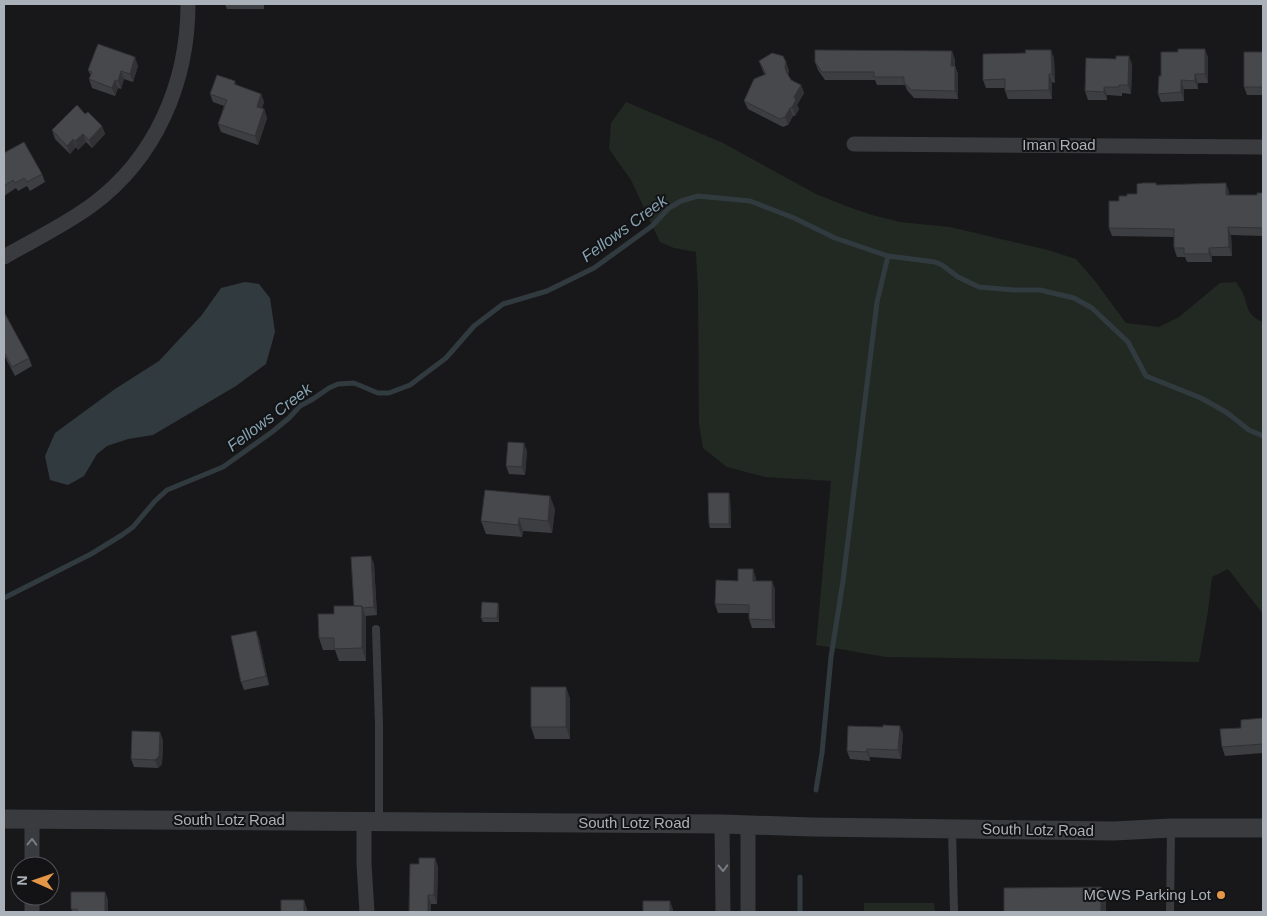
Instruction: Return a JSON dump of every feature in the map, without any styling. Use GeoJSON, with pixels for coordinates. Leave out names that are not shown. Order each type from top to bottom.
{"type":"FeatureCollection","features":[{"type":"Feature","properties":{"kind":"street"},"geometry":{"type":"LineString","coordinates":[[4,257],[76,216],[93,204],[120,180],[139,159],[163,120],[177,86],[186,36],[188,4]]}},
{"type":"Feature","properties":{"kind":"street","name":"Iman Road"},"geometry":{"type":"LineString","coordinates":[[854,144],[1263,147]]}},
{"type":"Feature","properties":{"kind":"street","name":"South Lotz Road"},"geometry":{"type":"LineString","coordinates":[[4,819],[748,824],[1114,831],[1171,828],[1263,828]]}},
{"type":"Feature","properties":{"kind":"street"},"geometry":{"type":"LineString","coordinates":[[32,819],[32,856]]}},
{"type":"Feature","properties":{"kind":"street"},"geometry":{"type":"LineString","coordinates":[[367,912],[364,864],[372,821]]}},
{"type":"Feature","properties":{"kind":"street"},"geometry":{"type":"LineString","coordinates":[[722,824],[723,912]]}},
{"type":"Feature","properties":{"kind":"street"},"geometry":{"type":"LineString","coordinates":[[748,824],[748,912]]}},
{"type":"Feature","properties":{"kind":"lane"},"geometry":{"type":"LineString","coordinates":[[372,821],[380,725],[376,629]]}},
{"type":"Feature","properties":{"kind":"lane"},"geometry":{"type":"LineString","coordinates":[[952,828],[954,912]]}},
{"type":"Feature","properties":{"kind":"lane"},"geometry":{"type":"LineString","coordinates":[[1170,912],[1171,828]]}},
{"type":"Feature","properties":{"kind":"shaded area"},"geometry":{"type":"Polygon","coordinates":[[[626,102],[723,143],[816,194],[846,206],[900,222],[950,227],[1048,250],[1076,259],[1126,323],[1159,327],[1179,317],[1220,283],[1236,282],[1253,317],[1263,322],[1263,614],[1228,569],[1212,577],[1199,662],[886,657],[816,645],[831,481],[765,477],[727,467],[703,448],[699,424],[696,252],[674,248],[660,242],[631,180],[609,149],[611,123],[626,102]]]}},
{"type":"Feature","properties":{"kind":"shaded area"},"geometry":{"type":"Polygon","coordinates":[[[245,282],[259,284],[270,298],[275,332],[266,364],[236,386],[153,435],[128,439],[107,446],[97,454],[84,476],[68,485],[50,480],[45,456],[55,433],[115,389],[159,361],[201,316],[221,288],[245,282]]]}},
{"type":"Feature","properties":{"kind":"shaded area"},"geometry":{"type":"Polygon","coordinates":[[[864,903],[934,903],[935,912],[864,912],[864,903]]]}},
{"type":"Feature","properties":{"kind":"building"},"geometry":{"type":"Polygon","coordinates":[[[98,44],[135,57],[130,74],[121,71],[118,81],[115,80],[112,88],[89,79],[92,72],[88,70],[98,44]]]}},
{"type":"Feature","properties":{"kind":"building"},"geometry":{"type":"Polygon","coordinates":[[[1178,49],[1205,49],[1205,74],[1195,74],[1195,81],[1181,80],[1181,92],[1158,94],[1159,76],[1161,76],[1161,52],[1178,52],[1178,49]]]}},
{"type":"Feature","properties":{"kind":"building"},"geometry":{"type":"Polygon","coordinates":[[[815,50],[952,51],[951,66],[955,66],[955,91],[911,90],[904,82],[904,77],[874,77],[874,72],[822,72],[815,62],[815,50]]]}},
{"type":"Feature","properties":{"kind":"building"},"geometry":{"type":"Polygon","coordinates":[[[1025,50],[1051,50],[1052,74],[1049,74],[1049,90],[1005,91],[1005,79],[983,80],[983,54],[1026,53],[1025,50]]]}},
{"type":"Feature","properties":{"kind":"building"},"geometry":{"type":"Polygon","coordinates":[[[1244,52],[1263,52],[1263,87],[1244,87],[1244,52]]]}},
{"type":"Feature","properties":{"kind":"building"},"geometry":{"type":"Polygon","coordinates":[[[772,53],[783,56],[786,62],[786,71],[791,80],[801,85],[794,97],[796,100],[792,107],[785,117],[780,119],[744,101],[754,79],[766,74],[759,61],[772,53]]]}},
{"type":"Feature","properties":{"kind":"building"},"geometry":{"type":"Polygon","coordinates":[[[1116,56],[1129,56],[1128,85],[1104,87],[1104,92],[1085,91],[1086,58],[1116,59],[1116,56]]]}},
{"type":"Feature","properties":{"kind":"building"},"geometry":{"type":"Polygon","coordinates":[[[217,75],[235,81],[234,84],[261,94],[257,107],[264,109],[255,136],[218,124],[227,100],[210,94],[217,75]]]}},
{"type":"Feature","properties":{"kind":"building"},"geometry":{"type":"Polygon","coordinates":[[[77,105],[85,114],[88,112],[102,126],[89,140],[83,134],[75,141],[73,139],[67,146],[52,130],[77,105]]]}},
{"type":"Feature","properties":{"kind":"building"},"geometry":{"type":"Polygon","coordinates":[[[24,142],[42,174],[27,182],[24,178],[15,183],[13,180],[4,186],[4,153],[24,142]]]}},
{"type":"Feature","properties":{"kind":"building"},"geometry":{"type":"Polygon","coordinates":[[[1156,183],[1156,185],[1226,183],[1226,195],[1257,195],[1257,193],[1263,193],[1263,228],[1228,227],[1229,247],[1209,248],[1209,254],[1184,254],[1184,248],[1174,248],[1174,229],[1109,228],[1109,201],[1119,201],[1119,196],[1127,196],[1127,194],[1137,194],[1137,184],[1156,183]]]}},
{"type":"Feature","properties":{"kind":"building"},"geometry":{"type":"Polygon","coordinates":[[[4,312],[29,358],[12,367],[4,352],[4,312]]]}},
{"type":"Feature","properties":{"kind":"building"},"geometry":{"type":"Polygon","coordinates":[[[508,442],[524,443],[522,467],[506,466],[508,442]]]}},
{"type":"Feature","properties":{"kind":"building"},"geometry":{"type":"Polygon","coordinates":[[[485,490],[550,496],[548,521],[519,518],[518,525],[481,521],[485,490]]]}},
{"type":"Feature","properties":{"kind":"building"},"geometry":{"type":"Polygon","coordinates":[[[708,493],[729,493],[729,524],[709,524],[708,493]]]}},
{"type":"Feature","properties":{"kind":"building"},"geometry":{"type":"Polygon","coordinates":[[[371,556],[374,607],[362,608],[362,606],[354,606],[351,557],[371,556]]]}},
{"type":"Feature","properties":{"kind":"building"},"geometry":{"type":"Polygon","coordinates":[[[738,569],[753,569],[753,581],[772,581],[772,620],[749,619],[749,605],[715,604],[716,580],[738,581],[738,569]]]}},
{"type":"Feature","properties":{"kind":"building"},"geometry":{"type":"Polygon","coordinates":[[[482,602],[498,603],[497,618],[481,618],[482,602]]]}},
{"type":"Feature","properties":{"kind":"building"},"geometry":{"type":"Polygon","coordinates":[[[334,606],[362,606],[362,648],[334,649],[334,638],[319,638],[318,614],[334,614],[334,606]]]}},
{"type":"Feature","properties":{"kind":"building"},"geometry":{"type":"Polygon","coordinates":[[[256,631],[266,676],[241,682],[231,636],[256,631]]]}},
{"type":"Feature","properties":{"kind":"building"},"geometry":{"type":"Polygon","coordinates":[[[531,687],[566,687],[566,727],[531,727],[531,687]]]}},
{"type":"Feature","properties":{"kind":"building"},"geometry":{"type":"Polygon","coordinates":[[[1263,718],[1263,744],[1222,747],[1220,729],[1241,728],[1241,720],[1263,718]]]}},
{"type":"Feature","properties":{"kind":"building"},"geometry":{"type":"Polygon","coordinates":[[[883,725],[900,726],[898,750],[867,749],[867,752],[847,751],[848,726],[883,727],[883,725]]]}},
{"type":"Feature","properties":{"kind":"building"},"geometry":{"type":"Polygon","coordinates":[[[132,731],[160,732],[159,756],[155,760],[131,759],[132,731]]]}},
{"type":"Feature","properties":{"kind":"building"},"geometry":{"type":"Polygon","coordinates":[[[419,858],[435,858],[434,895],[428,895],[428,912],[409,912],[410,864],[419,864],[419,858]]]}},
{"type":"Feature","properties":{"kind":"building"},"geometry":{"type":"Polygon","coordinates":[[[1101,887],[1101,912],[1004,912],[1004,888],[1101,887]]]}},
{"type":"Feature","properties":{"kind":"building"},"geometry":{"type":"Polygon","coordinates":[[[71,892],[105,892],[105,912],[77,912],[77,909],[71,909],[71,892]]]}},
{"type":"Feature","properties":{"kind":"building"},"geometry":{"type":"Polygon","coordinates":[[[281,900],[304,900],[304,911],[309,912],[281,912],[281,900]]]}},
{"type":"Feature","properties":{"kind":"building"},"geometry":{"type":"Polygon","coordinates":[[[643,901],[670,901],[670,912],[643,912],[643,901]]]}},
{"type":"Feature","properties":{"kind":"waterway","name":"Fellows Creek"},"geometry":{"type":"LineString","coordinates":[[4,598],[91,554],[122,535],[133,527],[167,490],[223,467],[272,432],[300,406],[329,388],[338,384],[354,383],[378,393],[389,393],[410,385],[446,358],[474,326],[503,304],[547,291],[594,268],[652,226],[669,208],[681,201],[698,196],[750,201],[794,218],[835,238],[888,256],[935,262],[958,277],[979,287],[1040,290],[1074,298],[1092,308],[1128,342],[1146,376],[1201,398],[1226,412],[1249,430],[1263,436]]}},
{"type":"Feature","properties":{"kind":"waterway"},"geometry":{"type":"LineString","coordinates":[[816,790],[822,753],[831,657],[843,581],[877,302],[888,256]]}},
{"type":"Feature","properties":{"kind":"waterway"},"geometry":{"type":"LineString","coordinates":[[800,877],[800,912]]}},
{"type":"Feature","properties":{"kind":"place","name":"MCWS Parking Lot"},"geometry":{"type":"Point","coordinates":[1221,895]}}]}
